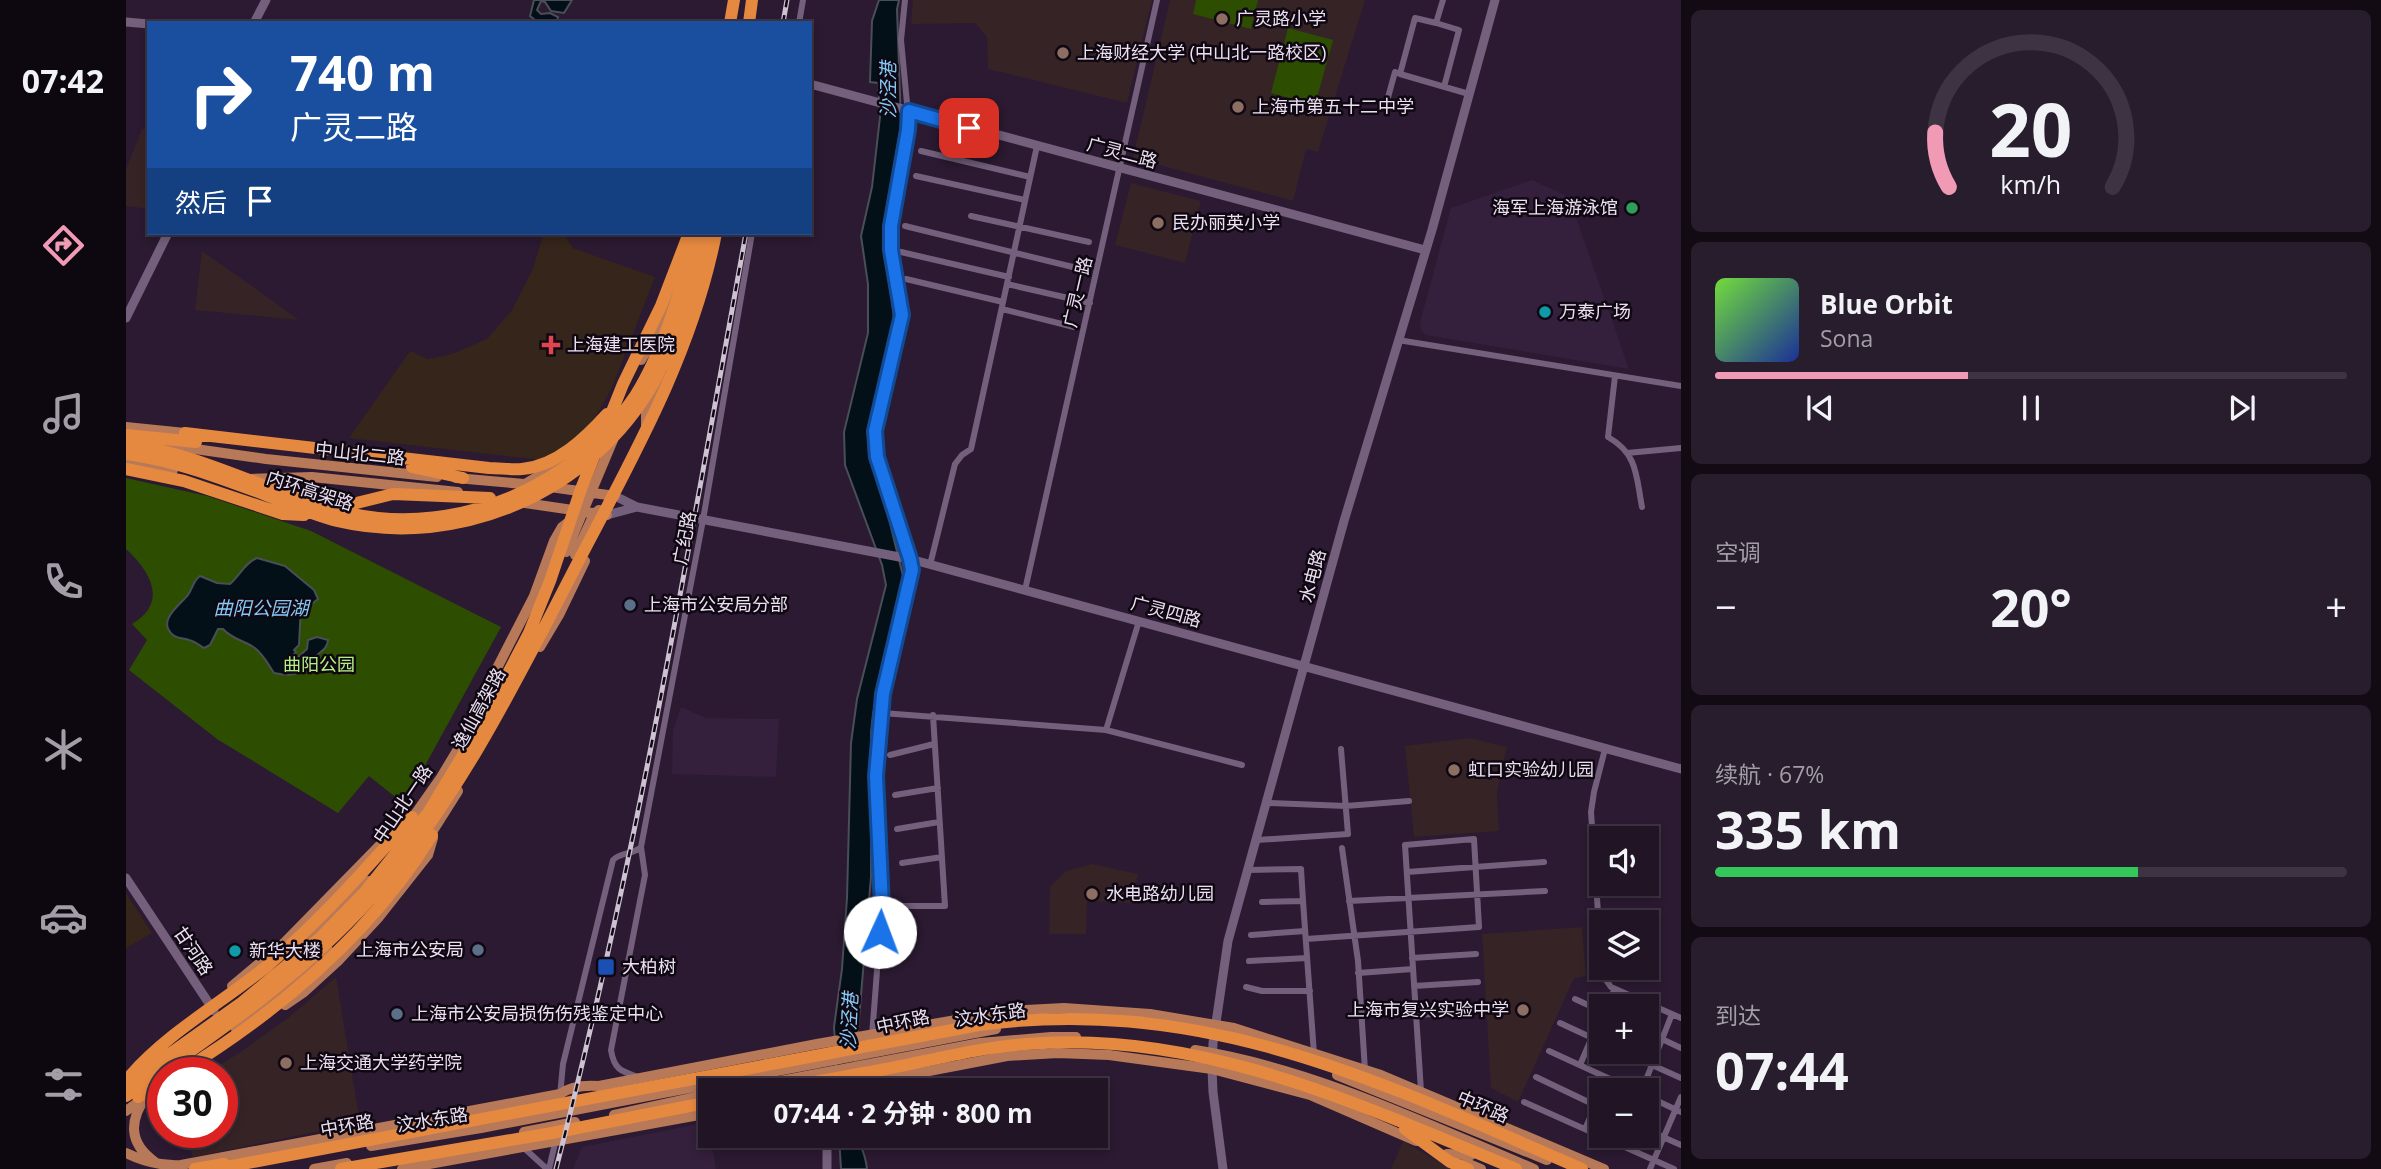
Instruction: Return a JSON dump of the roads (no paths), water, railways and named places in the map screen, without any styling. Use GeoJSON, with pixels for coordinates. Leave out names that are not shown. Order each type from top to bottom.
{"type":"FeatureCollection","features":[{"type":"Feature","properties":{"kind":"highway"},"geometry":{"type":"LineString","coordinates":[[733,21],[737,0]]}},
{"type":"Feature","properties":{"kind":"highway"},"geometry":{"type":"LineString","coordinates":[[751,21],[754,0]]}},
{"type":"Feature","properties":{"kind":"highway","name":"逸仙高架路"},"geometry":{"type":"LineString","coordinates":[[126,1081],[240,1004],[321,937],[364,894],[428,813],[480,727],[529,633],[581,489],[623,384],[661,306],[688,235]]}},
{"type":"Feature","properties":{"kind":"highway","name":"内环高架路"},"geometry":{"type":"LineString","coordinates":[[126,440],[188,457],[298,499],[353,514],[392,519],[448,516],[490,505],[536,486],[587,450],[635,396],[663,330],[695,235]]}},
{"type":"Feature","properties":{"kind":"highway","name":"内环高架路"},"geometry":{"type":"LineString","coordinates":[[126,454],[178,465],[297,509],[366,526],[420,529],[450,526],[507,509],[544,493],[567,477],[597,453],[626,424],[653,383],[672,342],[691,290],[705,235]]}},
{"type":"Feature","properties":{"kind":"highway","name":"逸仙高架路"},"geometry":{"type":"LineString","coordinates":[[126,1096],[268,996],[336,935],[397,867],[461,780],[542,633],[659,404],[689,332],[718,235]]}},
{"type":"Feature","properties":{"kind":"highway"},"geometry":{"type":"LineString","coordinates":[[646,439],[708,305],[719,235]]}},
{"type":"Feature","properties":{"kind":"highway"},"geometry":{"type":"LineString","coordinates":[[186,433],[489,468],[522,469],[559,457],[595,427],[622,397],[641,370],[663,330]]}},
{"type":"Feature","properties":{"kind":"highway"},"geometry":{"type":"LineString","coordinates":[[126,440],[420,468],[463,478]]}},
{"type":"Feature","properties":{"kind":"highway"},"geometry":{"type":"LineString","coordinates":[[126,468],[184,481],[283,514],[312,515],[393,494],[490,498]]}},
{"type":"Feature","properties":{"kind":"highway"},"geometry":{"type":"LineString","coordinates":[[126,1081],[145,1058],[266,967],[319,919],[412,817]]}},
{"type":"Feature","properties":{"kind":"highway"},"geometry":{"type":"LineString","coordinates":[[201,1057],[270,1010],[349,939],[400,883],[434,832]]}},
{"type":"Feature","properties":{"kind":"highway","name":"中环路"},"geometry":{"type":"LineString","coordinates":[[216,1169],[979,1025],[1090,1018],[1157,1023],[1238,1037],[1278,1048],[1394,1088],[1582,1169]]}},
{"type":"Feature","properties":{"kind":"highway"},"geometry":{"type":"LineString","coordinates":[[834,1078],[1027,1044],[1096,1043],[1141,1047],[1269,1072],[1325,1091],[1516,1169]]}},
{"type":"Feature","properties":{"kind":"highway"},"geometry":{"type":"LineString","coordinates":[[126,1104],[147,1092]]}},
{"type":"Feature","properties":{"kind":"highway"},"geometry":{"type":"LineString","coordinates":[[341,1169],[698,1104]]}},
{"type":"Feature","properties":{"kind":"highway"},"geometry":{"type":"LineString","coordinates":[[1388,1116],[1450,1161],[1468,1169]]}},
{"type":"Feature","properties":{"kind":"highway"},"geometry":{"type":"LineString","coordinates":[[195,1169],[276,1156]]}},
{"type":"Feature","properties":{"kind":"main road"},"geometry":{"type":"LineString","coordinates":[[255,21],[266,0]]}},
{"type":"Feature","properties":{"kind":"main road"},"geometry":{"type":"LineString","coordinates":[[724,21],[728,0]]}},
{"type":"Feature","properties":{"kind":"main road","name":"水电路"},"geometry":{"type":"LineString","coordinates":[[1223,1169],[1212,1069],[1228,941],[1348,508],[1425,250],[1495,0]]}},
{"type":"Feature","properties":{"kind":"main road"},"geometry":{"type":"LineString","coordinates":[[126,22],[147,24]]}},
{"type":"Feature","properties":{"kind":"main road","name":"广灵二路"},"geometry":{"type":"LineString","coordinates":[[812,85],[1425,250]]}},
{"type":"Feature","properties":{"kind":"main road"},"geometry":{"type":"LineString","coordinates":[[126,318],[167,235]]}},
{"type":"Feature","properties":{"kind":"main road","name":"中山北一路"},"geometry":{"type":"LineString","coordinates":[[126,1081],[260,983],[309,940],[368,881],[392,851],[412,817],[440,779],[490,696],[495,672],[534,596],[554,541],[562,527],[582,512],[663,330],[688,235]]}},
{"type":"Feature","properties":{"kind":"main road"},"geometry":{"type":"LineString","coordinates":[[524,484],[570,458],[603,429],[615,413],[645,352],[663,330]]}},
{"type":"Feature","properties":{"kind":"main road"},"geometry":{"type":"LineString","coordinates":[[126,427],[186,433]]}},
{"type":"Feature","properties":{"kind":"main road"},"geometry":{"type":"LineString","coordinates":[[142,442],[186,433]]}},
{"type":"Feature","properties":{"kind":"main road","name":"中山北一路"},"geometry":{"type":"LineString","coordinates":[[234,1036],[365,913],[434,832],[559,615],[615,496],[646,439]]}},
{"type":"Feature","properties":{"kind":"main road","name":"中山北二路"},"geometry":{"type":"LineString","coordinates":[[126,440],[410,476],[463,478],[615,496]]}},
{"type":"Feature","properties":{"kind":"main road","name":"中山北二路"},"geometry":{"type":"LineString","coordinates":[[126,461],[214,480],[312,477],[435,488],[606,518]]}},
{"type":"Feature","properties":{"kind":"main road","name":"广灵四路"},"geometry":{"type":"LineString","coordinates":[[615,496],[637,507],[907,559],[1681,769]]}},
{"type":"Feature","properties":{"kind":"main road","name":"中山北一路"},"geometry":{"type":"LineString","coordinates":[[539,649],[566,575],[594,514],[615,496]]}},
{"type":"Feature","properties":{"kind":"main road","name":"广灵四路"},"geometry":{"type":"LineString","coordinates":[[606,518],[637,507]]}},
{"type":"Feature","properties":{"kind":"main road"},"geometry":{"type":"LineString","coordinates":[[582,542],[606,518]]}},
{"type":"Feature","properties":{"kind":"main road"},"geometry":{"type":"LineString","coordinates":[[199,1026],[209,1004],[285,942],[366,858],[412,817]]}},
{"type":"Feature","properties":{"kind":"main road","name":"甘河路"},"geometry":{"type":"LineString","coordinates":[[126,878],[209,1004],[234,1036]]}},
{"type":"Feature","properties":{"kind":"main road","name":"汶水东路"},"geometry":{"type":"LineString","coordinates":[[160,1165],[181,1165],[559,1094],[568,1088],[599,1086],[817,1044],[1008,1011],[1065,1008],[1150,1014],[1234,1028],[1421,1091],[1604,1169]]}},
{"type":"Feature","properties":{"kind":"main road"},"geometry":{"type":"LineString","coordinates":[[1020,1026],[1044,1009]]}},
{"type":"Feature","properties":{"kind":"main road","name":"汶水东路"},"geometry":{"type":"LineString","coordinates":[[769,1078],[837,1059],[1020,1026],[1072,1023],[1163,1030],[1262,1051],[1343,1077],[1567,1169]]}},
{"type":"Feature","properties":{"kind":"main road"},"geometry":{"type":"LineString","coordinates":[[199,1057],[234,1036]]}},
{"type":"Feature","properties":{"kind":"main road"},"geometry":{"type":"LineString","coordinates":[[1023,1055],[1051,1037]]}},
{"type":"Feature","properties":{"kind":"main road","name":"汶水东路"},"geometry":{"type":"LineString","coordinates":[[793,1078],[981,1043],[1051,1037],[1114,1039],[1213,1053],[1278,1068],[1371,1101],[1534,1169]]}},
{"type":"Feature","properties":{"kind":"main road"},"geometry":{"type":"LineString","coordinates":[[817,1044],[822,1078]]}},
{"type":"Feature","properties":{"kind":"main road"},"geometry":{"type":"LineString","coordinates":[[893,1078],[1007,1056],[1058,1053],[1110,1055],[1212,1069],[1310,1095],[1481,1169]]}},
{"type":"Feature","properties":{"kind":"main road"},"geometry":{"type":"LineString","coordinates":[[750,1078],[765,1054]]}},
{"type":"Feature","properties":{"kind":"main road"},"geometry":{"type":"LineString","coordinates":[[1320,1082],[1345,1112]]}},
{"type":"Feature","properties":{"kind":"main road","name":"汶水东路"},"geometry":{"type":"LineString","coordinates":[[237,1169],[559,1112],[698,1092]]}},
{"type":"Feature","properties":{"kind":"main road"},"geometry":{"type":"LineString","coordinates":[[126,1111],[147,1095]]}},
{"type":"Feature","properties":{"kind":"main road"},"geometry":{"type":"LineString","coordinates":[[147,1095],[135,1115],[133,1128],[144,1153],[160,1165]]}},
{"type":"Feature","properties":{"kind":"main road","name":"汶水东路"},"geometry":{"type":"LineString","coordinates":[[314,1169],[698,1096]]}},
{"type":"Feature","properties":{"kind":"main road"},"geometry":{"type":"LineString","coordinates":[[1464,1109],[1510,1145]]}},
{"type":"Feature","properties":{"kind":"main road"},"geometry":{"type":"LineString","coordinates":[[402,1169],[698,1115]]}},
{"type":"Feature","properties":{"kind":"main road"},"geometry":{"type":"LineString","coordinates":[[378,1128],[410,1139]]}},
{"type":"Feature","properties":{"kind":"main road"},"geometry":{"type":"LineString","coordinates":[[827,1148],[827,1169]]}},
{"type":"Feature","properties":{"kind":"main road","name":"汶水东路"},"geometry":{"type":"LineString","coordinates":[[126,1153],[140,1160],[174,1169]]}},
{"type":"Feature","properties":{"kind":"main road"},"geometry":{"type":"LineString","coordinates":[[1447,1154],[1505,1157]]}},
{"type":"Feature","properties":{"kind":"street"},"geometry":{"type":"LineString","coordinates":[[799,21],[803,0]]}},
{"type":"Feature","properties":{"kind":"street"},"geometry":{"type":"LineString","coordinates":[[869,1078],[875,1052],[872,1035],[882,906],[876,776],[883,694],[910,582],[907,559],[874,443],[902,315],[891,250],[891,226],[908,130],[901,40],[905,0]]}},
{"type":"Feature","properties":{"kind":"street","name":"广灵一路"},"geometry":{"type":"LineString","coordinates":[[1025,590],[1157,0]]}},
{"type":"Feature","properties":{"kind":"street"},"geometry":{"type":"LineString","coordinates":[[1436,23],[1443,0]]}},
{"type":"Feature","properties":{"kind":"street"},"geometry":{"type":"LineString","coordinates":[[1400,74],[1415,18],[1436,23],[1459,30],[1444,87]]}},
{"type":"Feature","properties":{"kind":"street"},"geometry":{"type":"LineString","coordinates":[[1387,101],[1395,72],[1469,94]]}},
{"type":"Feature","properties":{"kind":"street"},"geometry":{"type":"LineString","coordinates":[[930,565],[955,464],[971,449],[1037,146]]}},
{"type":"Feature","properties":{"kind":"street"},"geometry":{"type":"LineString","coordinates":[[921,151],[1030,177]]}},
{"type":"Feature","properties":{"kind":"street"},"geometry":{"type":"LineString","coordinates":[[916,176],[1025,201]]}},
{"type":"Feature","properties":{"kind":"street"},"geometry":{"type":"LineString","coordinates":[[971,216],[1089,242]]}},
{"type":"Feature","properties":{"kind":"street"},"geometry":{"type":"LineString","coordinates":[[905,226],[1081,269]]}},
{"type":"Feature","properties":{"kind":"street","name":"广纪路"},"geometry":{"type":"LineString","coordinates":[[640,1077],[622,1072],[613,1062],[611,1050],[645,876],[640,847],[703,520],[752,235]]}},
{"type":"Feature","properties":{"kind":"street"},"geometry":{"type":"LineString","coordinates":[[901,251],[1090,303]]}},
{"type":"Feature","properties":{"kind":"street"},"geometry":{"type":"LineString","coordinates":[[906,279],[1074,327]]}},
{"type":"Feature","properties":{"kind":"street"},"geometry":{"type":"LineString","coordinates":[[1398,340],[1681,386]]}},
{"type":"Feature","properties":{"kind":"street"},"geometry":{"type":"LineString","coordinates":[[1615,376],[1608,436],[1619,444],[1632,460],[1642,507]]}},
{"type":"Feature","properties":{"kind":"street"},"geometry":{"type":"LineString","coordinates":[[1627,453],[1681,448]]}},
{"type":"Feature","properties":{"kind":"street"},"geometry":{"type":"LineString","coordinates":[[1106,730],[1139,621]]}},
{"type":"Feature","properties":{"kind":"street"},"geometry":{"type":"LineString","coordinates":[[882,713],[1106,730],[1242,765]]}},
{"type":"Feature","properties":{"kind":"street"},"geometry":{"type":"LineString","coordinates":[[882,906],[945,906],[933,715]]}},
{"type":"Feature","properties":{"kind":"street"},"geometry":{"type":"LineString","coordinates":[[890,755],[934,744]]}},
{"type":"Feature","properties":{"kind":"street"},"geometry":{"type":"LineString","coordinates":[[1257,840],[1348,834],[1340,749]]}},
{"type":"Feature","properties":{"kind":"street"},"geometry":{"type":"LineString","coordinates":[[1598,910],[1591,812],[1605,749]]}},
{"type":"Feature","properties":{"kind":"street"},"geometry":{"type":"LineString","coordinates":[[895,795],[938,788]]}},
{"type":"Feature","properties":{"kind":"street"},"geometry":{"type":"LineString","coordinates":[[1267,803],[1346,806],[1409,801]]}},
{"type":"Feature","properties":{"kind":"street"},"geometry":{"type":"LineString","coordinates":[[897,829],[939,822]]}},
{"type":"Feature","properties":{"kind":"street"},"geometry":{"type":"LineString","coordinates":[[1251,935],[1354,936],[1411,932],[1479,927],[1474,839],[1405,845],[1408,898],[1411,932],[1421,1091]]}},
{"type":"Feature","properties":{"kind":"street"},"geometry":{"type":"LineString","coordinates":[[524,1148],[548,1169],[558,1125],[563,1064],[612,860],[617,856],[635,852],[640,847]]}},
{"type":"Feature","properties":{"kind":"street"},"geometry":{"type":"LineString","coordinates":[[1342,848],[1359,973],[1365,1070]]}},
{"type":"Feature","properties":{"kind":"street"},"geometry":{"type":"LineString","coordinates":[[902,863],[942,857]]}},
{"type":"Feature","properties":{"kind":"street"},"geometry":{"type":"LineString","coordinates":[[1407,872],[1544,862]]}},
{"type":"Feature","properties":{"kind":"street"},"geometry":{"type":"LineString","coordinates":[[1248,870],[1301,869],[1314,1054]]}},
{"type":"Feature","properties":{"kind":"street"},"geometry":{"type":"LineString","coordinates":[[1349,901],[1545,891]]}},
{"type":"Feature","properties":{"kind":"street"},"geometry":{"type":"LineString","coordinates":[[1262,902],[1303,901]]}},
{"type":"Feature","properties":{"kind":"street"},"geometry":{"type":"LineString","coordinates":[[1412,958],[1476,954]]}},
{"type":"Feature","properties":{"kind":"street"},"geometry":{"type":"LineString","coordinates":[[1249,961],[1307,958]]}},
{"type":"Feature","properties":{"kind":"street"},"geometry":{"type":"LineString","coordinates":[[1359,973],[1413,969]]}},
{"type":"Feature","properties":{"kind":"street"},"geometry":{"type":"LineString","coordinates":[[1607,980],[1615,989],[1681,1018]]}},
{"type":"Feature","properties":{"kind":"street"},"geometry":{"type":"LineString","coordinates":[[1414,986],[1478,982]]}},
{"type":"Feature","properties":{"kind":"street"},"geometry":{"type":"LineString","coordinates":[[1245,987],[1262,991],[1310,991]]}},
{"type":"Feature","properties":{"kind":"street"},"geometry":{"type":"LineString","coordinates":[[1612,994],[1615,989]]}},
{"type":"Feature","properties":{"kind":"street"},"geometry":{"type":"LineString","coordinates":[[1575,999],[1589,1007]]}},
{"type":"Feature","properties":{"kind":"street"},"geometry":{"type":"LineString","coordinates":[[1416,1016],[1479,1011]]}},
{"type":"Feature","properties":{"kind":"street"},"geometry":{"type":"LineString","coordinates":[[1646,1078],[1672,1014]]}},
{"type":"Feature","properties":{"kind":"street"},"geometry":{"type":"LineString","coordinates":[[1560,1023],[1589,1036]]}},
{"type":"Feature","properties":{"kind":"street"},"geometry":{"type":"LineString","coordinates":[[1659,1038],[1681,1048]]}},
{"type":"Feature","properties":{"kind":"street"},"geometry":{"type":"LineString","coordinates":[[1580,1065],[1589,1042]]}},
{"type":"Feature","properties":{"kind":"street"},"geometry":{"type":"LineString","coordinates":[[1549,1051],[1608,1078]]}},
{"type":"Feature","properties":{"kind":"street"},"geometry":{"type":"LineString","coordinates":[[1651,1065],[1681,1078]]}},
{"type":"Feature","properties":{"kind":"street"},"geometry":{"type":"LineString","coordinates":[[1536,1077],[1589,1103]]}},
{"type":"Feature","properties":{"kind":"street"},"geometry":{"type":"LineString","coordinates":[[1650,1169],[1678,1111],[1681,1097]]}},
{"type":"Feature","properties":{"kind":"street"},"geometry":{"type":"LineString","coordinates":[[1524,1102],[1674,1169]]}},
{"type":"Feature","properties":{"kind":"street"},"geometry":{"type":"LineString","coordinates":[[1659,1102],[1678,1111]]}},
{"type":"Feature","properties":{"kind":"street"},"geometry":{"type":"LineString","coordinates":[[1585,1129],[1589,1122]]}},
{"type":"Feature","properties":{"kind":"street"},"geometry":{"type":"LineString","coordinates":[[1659,1136],[1681,1145]]}},
{"type":"Feature","properties":{"kind":"street"},"geometry":{"type":"LineString","coordinates":[[1405,1137],[1459,1169]]}},
{"type":"Feature","properties":{"kind":"water"},"geometry":{"type":"Polygon","coordinates":[[[534,0],[572,0],[564,13],[551,11],[545,2],[541,1],[537,10],[541,14],[550,13],[558,17],[557,21],[536,21],[530,16],[534,0]]]}},
{"type":"Feature","properties":{"kind":"water","name":"沙泾港"},"geometry":{"type":"Polygon","coordinates":[[[879,0],[899,0],[897,9],[901,124],[884,233],[894,319],[868,429],[869,456],[885,503],[904,580],[871,732],[871,877],[854,1078],[837,1078],[834,1027],[842,969],[847,898],[851,743],[857,699],[886,585],[882,565],[845,465],[844,432],[868,333],[868,284],[861,236],[872,187],[880,117],[878,83],[870,82],[872,21],[879,0]]]}},
{"type":"Feature","properties":{"kind":"water","name":"曲阳公园湖"},"geometry":{"type":"Polygon","coordinates":[[[257,558],[285,566],[314,590],[318,599],[309,606],[301,605],[299,645],[292,656],[296,659],[307,649],[308,640],[317,637],[328,640],[325,648],[297,673],[274,673],[256,649],[223,629],[218,629],[210,645],[204,648],[193,641],[175,636],[168,630],[168,619],[200,576],[217,583],[230,584],[257,558]]]}},
{"type":"Feature","properties":{"kind":"water"},"geometry":{"type":"Polygon","coordinates":[[[840,1148],[861,1148],[867,1169],[841,1169],[840,1148]]]}},
{"type":"Feature","properties":{"kind":"railway"},"geometry":{"type":"LineString","coordinates":[[783,21],[787,0]]}},
{"type":"Feature","properties":{"kind":"railway"},"geometry":{"type":"LineString","coordinates":[[556,1169],[611,937],[660,703],[746,235]]}},
{"type":"Feature","properties":{"kind":"place","name":"广灵路小学"},"geometry":{"type":"Point","coordinates":[1222,19]}},
{"type":"Feature","properties":{"kind":"place","name":"上海财经大学 (中山北一路校区)"},"geometry":{"type":"Point","coordinates":[1063,53]}},
{"type":"Feature","properties":{"kind":"place","name":"上海市第五十二中学"},"geometry":{"type":"Point","coordinates":[1238,107]}},
{"type":"Feature","properties":{"kind":"place","name":"海军上海游泳馆"},"geometry":{"type":"Point","coordinates":[1632,208]}},
{"type":"Feature","properties":{"kind":"place","name":"民办丽英小学"},"geometry":{"type":"Point","coordinates":[1158,223]}},
{"type":"Feature","properties":{"kind":"place","name":"万泰广场"},"geometry":{"type":"Point","coordinates":[1545,312]}},
{"type":"Feature","properties":{"kind":"place","name":"上海建工医院"},"geometry":{"type":"Point","coordinates":[551,345]}},
{"type":"Feature","properties":{"kind":"place","name":"上海市公安局分部"},"geometry":{"type":"Point","coordinates":[630,605]}},
{"type":"Feature","properties":{"kind":"place","name":"虹口实验幼儿园"},"geometry":{"type":"Point","coordinates":[1454,770]}},
{"type":"Feature","properties":{"kind":"place","name":"水电路幼儿园"},"geometry":{"type":"Point","coordinates":[1092,894]}},
{"type":"Feature","properties":{"kind":"place","name":"上海市公安局"},"geometry":{"type":"Point","coordinates":[478,950]}},
{"type":"Feature","properties":{"kind":"place","name":"新华大楼"},"geometry":{"type":"Point","coordinates":[235,951]}},
{"type":"Feature","properties":{"kind":"place","name":"大柏树"},"geometry":{"type":"Point","coordinates":[606,967]}},
{"type":"Feature","properties":{"kind":"place","name":"上海市复兴实验中学"},"geometry":{"type":"Point","coordinates":[1523,1010]}},
{"type":"Feature","properties":{"kind":"place","name":"上海市公安局损伤伤残鉴定中心"},"geometry":{"type":"Point","coordinates":[397,1014]}},
{"type":"Feature","properties":{"kind":"place","name":"上海交通大学药学院"},"geometry":{"type":"Point","coordinates":[286,1063]}},
{"type":"Feature","properties":{"kind":"park label","name":"曲阳公园"},"geometry":{"type":"Point","coordinates":[319,665]}}]}
